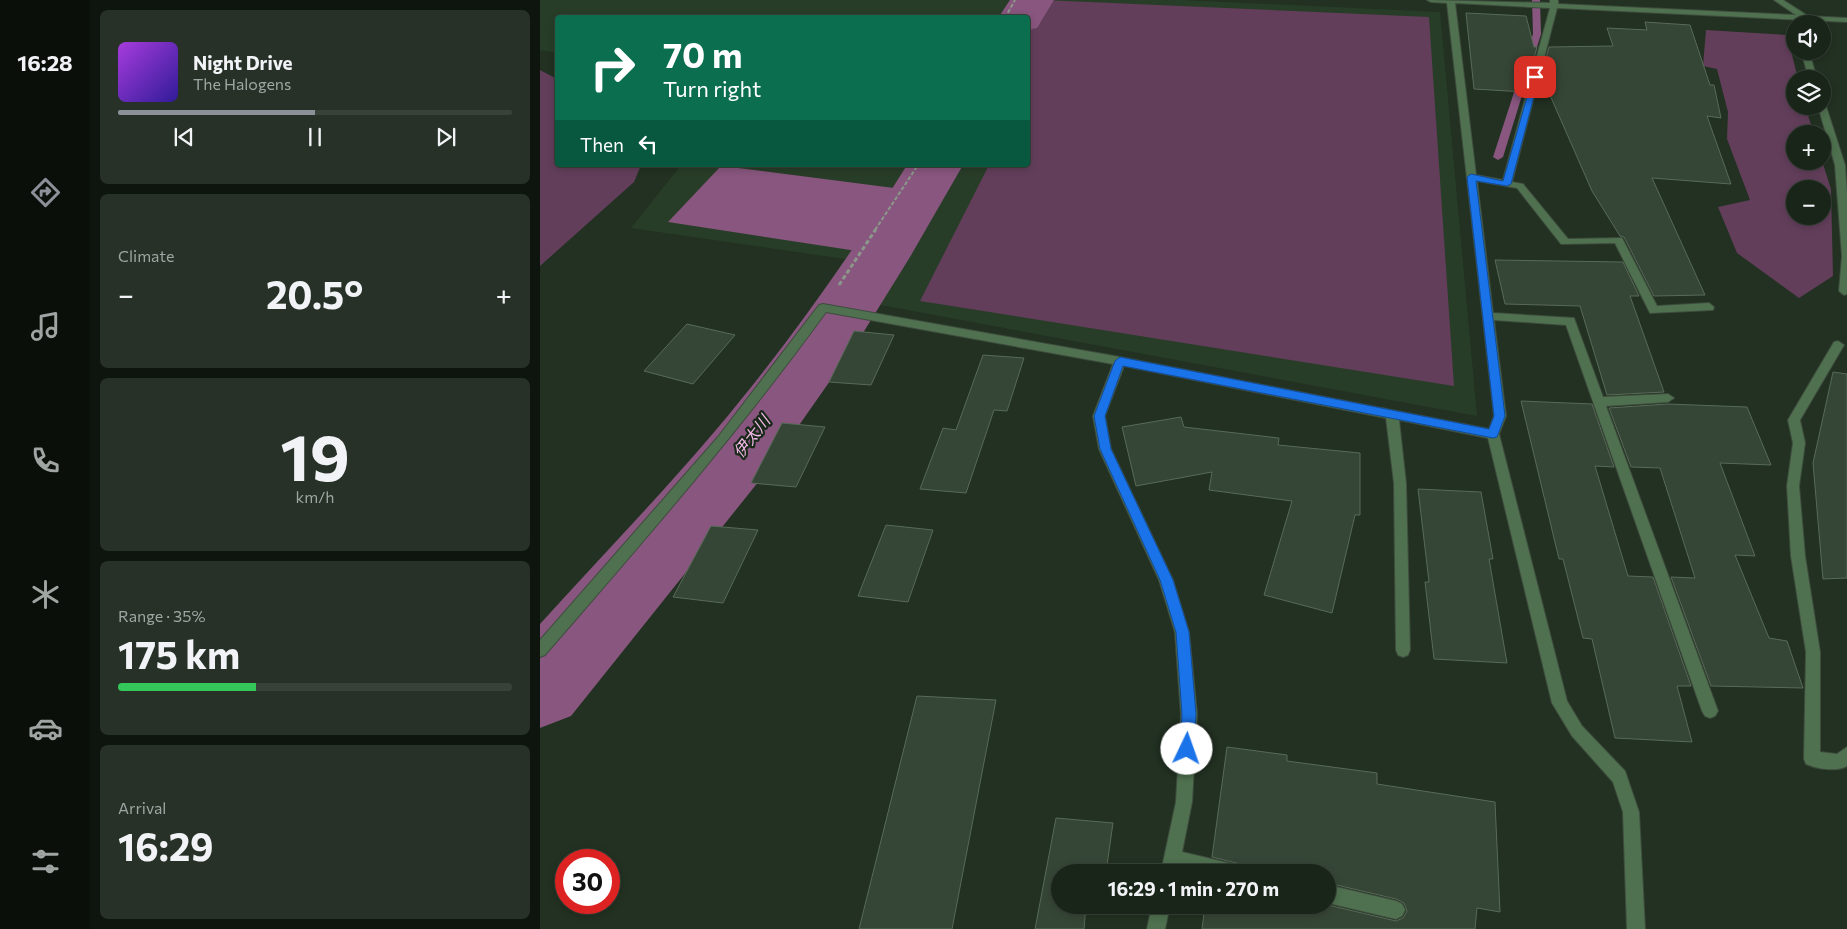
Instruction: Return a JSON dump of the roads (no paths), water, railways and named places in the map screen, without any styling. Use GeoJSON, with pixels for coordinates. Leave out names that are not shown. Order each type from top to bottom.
{"type":"FeatureCollection","features":[{"type":"Feature","properties":{"kind":"street"},"geometry":{"type":"LineString","coordinates":[[1431,0],[1554,3],[1786,20]]}},
{"type":"Feature","properties":{"kind":"street"},"geometry":{"type":"LineString","coordinates":[[1778,0],[1801,15]]}},
{"type":"Feature","properties":{"kind":"street"},"geometry":{"type":"LineString","coordinates":[[1451,1],[1500,416],[1493,434],[1560,704],[1578,732],[1619,777],[1631,812],[1636,929]]}},
{"type":"Feature","properties":{"kind":"street"},"geometry":{"type":"LineString","coordinates":[[1507,184],[1554,3]]}},
{"type":"Feature","properties":{"kind":"street"},"geometry":{"type":"LineString","coordinates":[[1831,19],[1847,20]]}},
{"type":"Feature","properties":{"kind":"street"},"geometry":{"type":"LineString","coordinates":[[1825,115],[1840,165],[1847,256],[1844,290]]}},
{"type":"Feature","properties":{"kind":"street"},"geometry":{"type":"LineString","coordinates":[[1471,177],[1520,186],[1565,242],[1618,240],[1654,310],[1709,306]]}},
{"type":"Feature","properties":{"kind":"street"},"geometry":{"type":"LineString","coordinates":[[540,650],[711,455],[787,360],[823,308],[1120,361],[1493,434]]}},
{"type":"Feature","properties":{"kind":"street"},"geometry":{"type":"LineString","coordinates":[[1488,316],[1570,321],[1710,711]]}},
{"type":"Feature","properties":{"kind":"street"},"geometry":{"type":"LineString","coordinates":[[1838,345],[1794,420],[1799,444],[1793,486],[1798,556],[1813,652],[1812,759],[1840,762],[1847,755]]}},
{"type":"Feature","properties":{"kind":"street"},"geometry":{"type":"LineString","coordinates":[[1120,361],[1099,416],[1105,449],[1166,580],[1182,632],[1189,714],[1184,802],[1170,864]]}},
{"type":"Feature","properties":{"kind":"street"},"geometry":{"type":"LineString","coordinates":[[1599,402],[1668,398]]}},
{"type":"Feature","properties":{"kind":"street"},"geometry":{"type":"LineString","coordinates":[[1392,414],[1400,483],[1403,650]]}},
{"type":"Feature","properties":{"kind":"street"},"geometry":{"type":"LineString","coordinates":[[1336,896],[1396,910]]}},
{"type":"Feature","properties":{"kind":"street"},"geometry":{"type":"LineString","coordinates":[[1156,929],[1159,914]]}},
{"type":"Feature","properties":{"kind":"waterway","name":"伊太川"},"geometry":{"type":"LineString","coordinates":[[1023,15],[1032,0]]}},
{"type":"Feature","properties":{"kind":"waterway"},"geometry":{"type":"LineString","coordinates":[[1498,157],[1537,34],[1536,0]]}},
{"type":"Feature","properties":{"kind":"waterway","name":"伊太川"},"geometry":{"type":"LineString","coordinates":[[540,687],[741,451],[835,325],[880,257],[934,167]]}}]}
